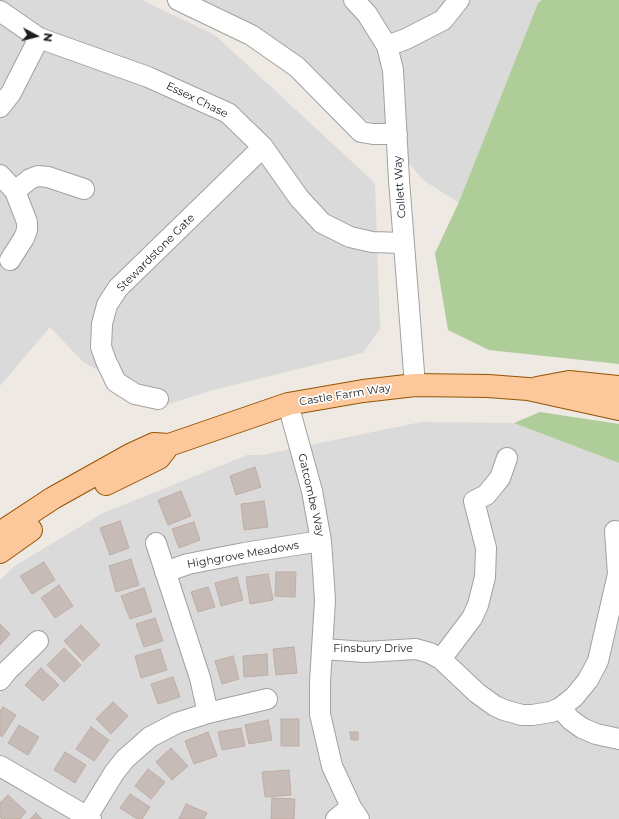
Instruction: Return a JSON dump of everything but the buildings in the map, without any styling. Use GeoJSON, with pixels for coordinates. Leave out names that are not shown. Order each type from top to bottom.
{"type":"FeatureCollection","features":[{"type":"Feature","properties":{"kind":"main road"},"geometry":{"type":"LineString","coordinates":[[528,389],[569,382],[619,387]]}},
{"type":"Feature","properties":{"kind":"main road","name":"Castle Farm Way"},"geometry":{"type":"LineString","coordinates":[[0,533],[53,498],[130,455],[154,444],[169,446],[288,404],[363,391],[415,385],[488,386],[528,389]]}},
{"type":"Feature","properties":{"kind":"main road"},"geometry":{"type":"LineString","coordinates":[[528,389],[619,410]]}},
{"type":"Feature","properties":{"kind":"main road","name":"Castle Farm Way"},"geometry":{"type":"LineString","coordinates":[[0,552],[34,528],[102,486],[159,458],[169,446]]}},
{"type":"Feature","properties":{"kind":"street"},"geometry":{"type":"LineString","coordinates":[[178,0],[251,35],[297,66],[361,132],[373,134],[397,134]]}},
{"type":"Feature","properties":{"kind":"street","name":"Collett Way"},"geometry":{"type":"LineString","coordinates":[[354,0],[367,14],[387,46],[393,70],[399,180],[415,385]]}},
{"type":"Feature","properties":{"kind":"street"},"geometry":{"type":"LineString","coordinates":[[387,46],[406,39],[443,20],[459,0]]}},
{"type":"Feature","properties":{"kind":"street","name":"Essex Chase"},"geometry":{"type":"LineString","coordinates":[[0,11],[39,38],[148,77],[228,113],[263,147],[299,198],[322,223],[350,237],[372,242],[404,244]]}},
{"type":"Feature","properties":{"kind":"street"},"geometry":{"type":"LineString","coordinates":[[0,108],[39,38]]}},
{"type":"Feature","properties":{"kind":"street","name":"Stewardstone Gate"},"geometry":{"type":"LineString","coordinates":[[158,400],[135,394],[116,382],[101,347],[102,324],[107,305],[118,288],[263,147]]}},
{"type":"Feature","properties":{"kind":"street"},"geometry":{"type":"LineString","coordinates":[[0,175],[15,191],[26,222],[27,230],[24,238],[10,260]]}},
{"type":"Feature","properties":{"kind":"street"},"geometry":{"type":"LineString","coordinates":[[15,191],[30,179],[38,176],[48,177],[84,189]]}},
{"type":"Feature","properties":{"kind":"street","name":"Gatcombe Way"},"geometry":{"type":"LineString","coordinates":[[288,404],[312,491],[321,541],[325,600],[320,682],[320,714],[332,766],[355,813]]}},
{"type":"Feature","properties":{"kind":"street"},"geometry":{"type":"LineString","coordinates":[[441,659],[472,618],[483,591],[486,548],[474,501],[486,495],[500,478],[507,458]]}},
{"type":"Feature","properties":{"kind":"street","name":"Highgrove Meadows"},"geometry":{"type":"LineString","coordinates":[[165,572],[188,564],[244,553],[321,541]]}},
{"type":"Feature","properties":{"kind":"street","name":"Finsbury Drive"},"geometry":{"type":"LineString","coordinates":[[323,649],[365,652],[416,649],[430,653],[441,659],[477,693],[495,706],[522,715],[551,712],[560,708],[574,697],[595,669],[617,589],[618,574],[610,542]]}},
{"type":"Feature","properties":{"kind":"street"},"geometry":{"type":"LineString","coordinates":[[156,543],[200,678],[208,713]]}},
{"type":"Feature","properties":{"kind":"street"},"geometry":{"type":"LineString","coordinates":[[0,680],[7,671],[38,641]]}},
{"type":"Feature","properties":{"kind":"street"},"geometry":{"type":"LineString","coordinates":[[0,766],[89,818],[114,773],[138,746],[164,729],[177,723],[208,713],[267,699]]}},
{"type":"Feature","properties":{"kind":"street"},"geometry":{"type":"LineString","coordinates":[[560,708],[571,720],[582,728],[596,734],[619,739]]}},
{"type":"Feature","properties":{"kind":"street"},"geometry":{"type":"LineString","coordinates":[[336,819],[355,813]]}},
{"type":"Feature","properties":{"kind":"shaded area"},"geometry":{"type":"Polygon","coordinates":[[[0,0],[142,0],[215,35],[375,183],[380,329],[363,353],[210,391],[163,406],[83,362],[50,327],[0,386],[0,0]]]}},
{"type":"Feature","properties":{"kind":"shaded area"},"geometry":{"type":"Polygon","coordinates":[[[198,0],[542,0],[538,3],[459,203],[423,180],[409,163],[404,126],[374,123],[350,114],[198,0]]]}},
{"type":"Feature","properties":{"kind":"shaded area"},"geometry":{"type":"Polygon","coordinates":[[[421,422],[514,423],[619,463],[619,819],[0,819],[0,580],[16,565],[103,513],[247,455],[262,455],[421,422]]]}},
{"type":"Feature","properties":{"kind":"green space"},"geometry":{"type":"Polygon","coordinates":[[[542,0],[619,0],[619,364],[489,350],[448,330],[435,253],[459,202],[538,3],[542,0]]]}},
{"type":"Feature","properties":{"kind":"green space"},"geometry":{"type":"Polygon","coordinates":[[[540,412],[619,424],[619,463],[514,423],[540,412]]]}}]}
